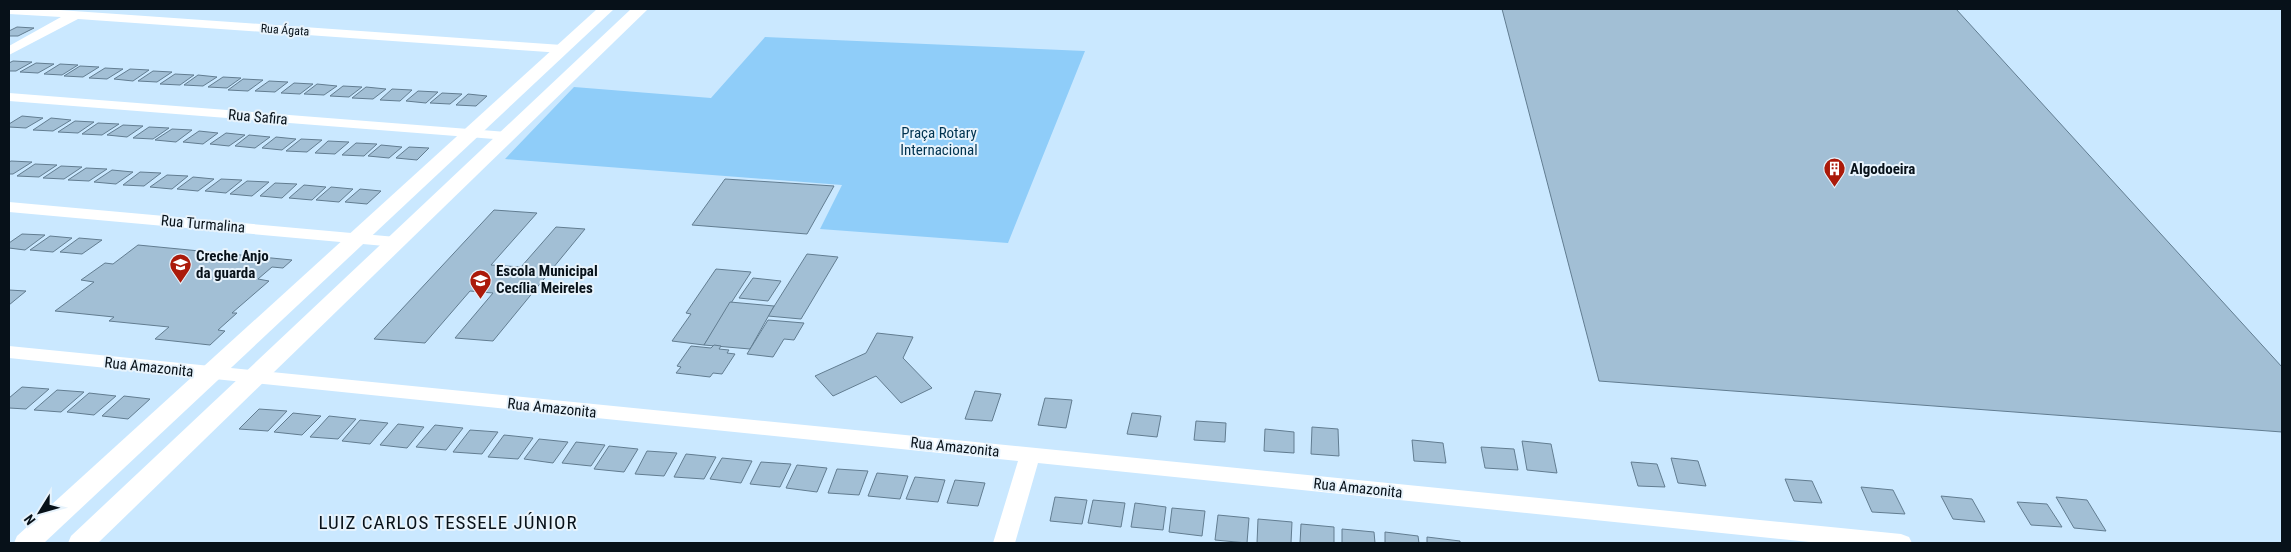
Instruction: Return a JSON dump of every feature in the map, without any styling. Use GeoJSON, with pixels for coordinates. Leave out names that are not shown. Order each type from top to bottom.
{"type":"FeatureCollection","features":[{"type":"Feature","properties":{"kind":"street"},"geometry":{"type":"LineString","coordinates":[[27,543],[606,9]]}},
{"type":"Feature","properties":{"kind":"street"},"geometry":{"type":"LineString","coordinates":[[81,543],[640,9]]}},
{"type":"Feature","properties":{"kind":"street","name":"Rua Ágata"},"geometry":{"type":"LineString","coordinates":[[9,10],[81,12],[562,49]]}},
{"type":"Feature","properties":{"kind":"street"},"geometry":{"type":"LineString","coordinates":[[9,51],[81,12]]}},
{"type":"Feature","properties":{"kind":"street","name":"Rua Safira"},"geometry":{"type":"LineString","coordinates":[[9,97],[507,136]]}},
{"type":"Feature","properties":{"kind":"street","name":"Rua Turmalina"},"geometry":{"type":"LineString","coordinates":[[9,207],[358,237],[396,242]]}},
{"type":"Feature","properties":{"kind":"street","name":"Rua Amazonita"},"geometry":{"type":"LineString","coordinates":[[9,352],[211,374],[1902,543]]}},
{"type":"Feature","properties":{"kind":"street"},"geometry":{"type":"LineString","coordinates":[[1004,543],[1030,455]]}},
{"type":"Feature","properties":{"kind":"green space","name":"Praça Rotary Internacional"},"geometry":{"type":"Polygon","coordinates":[[[765,37],[1085,51],[1008,243],[820,229],[842,185],[505,159],[574,87],[711,98],[765,37]]]}},
{"type":"Feature","properties":{"kind":"building","name":"Algodoeira"},"geometry":{"type":"Polygon","coordinates":[[[1502,9],[1956,9],[2282,367],[2282,432],[1599,381],[1502,9]]]}},
{"type":"Feature","properties":{"kind":"building"},"geometry":{"type":"Polygon","coordinates":[[[17,27],[34,28],[18,36],[9,36],[9,31],[17,27]]]}},
{"type":"Feature","properties":{"kind":"building"},"geometry":{"type":"Polygon","coordinates":[[[13,61],[32,62],[16,71],[9,71],[9,63],[13,61]]]}},
{"type":"Feature","properties":{"kind":"building"},"geometry":{"type":"Polygon","coordinates":[[[36,63],[54,64],[38,73],[20,72],[36,63]]]}},
{"type":"Feature","properties":{"kind":"building"},"geometry":{"type":"Polygon","coordinates":[[[60,64],[78,65],[62,75],[44,74],[60,64]]]}},
{"type":"Feature","properties":{"kind":"building"},"geometry":{"type":"Polygon","coordinates":[[[80,66],[99,67],[83,77],[64,76],[80,66]]]}},
{"type":"Feature","properties":{"kind":"building"},"geometry":{"type":"Polygon","coordinates":[[[105,68],[123,69],[107,79],[89,78],[105,68]]]}},
{"type":"Feature","properties":{"kind":"building"},"geometry":{"type":"Polygon","coordinates":[[[130,69],[149,70],[133,81],[114,79],[130,69]]]}},
{"type":"Feature","properties":{"kind":"building"},"geometry":{"type":"Polygon","coordinates":[[[153,71],[172,72],[157,82],[138,81],[153,71]]]}},
{"type":"Feature","properties":{"kind":"building"},"geometry":{"type":"Polygon","coordinates":[[[175,74],[194,75],[180,85],[160,84],[175,74]]]}},
{"type":"Feature","properties":{"kind":"building"},"geometry":{"type":"Polygon","coordinates":[[[198,75],[217,77],[203,86],[184,85],[198,75]]]}},
{"type":"Feature","properties":{"kind":"building"},"geometry":{"type":"Polygon","coordinates":[[[223,77],[241,78],[227,88],[208,87],[223,77]]]}},
{"type":"Feature","properties":{"kind":"building"},"geometry":{"type":"Polygon","coordinates":[[[243,79],[263,80],[248,91],[228,90],[243,79]]]}},
{"type":"Feature","properties":{"kind":"building"},"geometry":{"type":"Polygon","coordinates":[[[269,81],[288,82],[275,92],[255,91],[269,81]]]}},
{"type":"Feature","properties":{"kind":"building"},"geometry":{"type":"Polygon","coordinates":[[[294,83],[313,84],[300,94],[281,93],[294,83]]]}},
{"type":"Feature","properties":{"kind":"building"},"geometry":{"type":"Polygon","coordinates":[[[317,84],[337,86],[324,95],[304,94],[317,84]]]}},
{"type":"Feature","properties":{"kind":"building"},"geometry":{"type":"Polygon","coordinates":[[[343,86],[362,87],[349,97],[330,96],[343,86]]]}},
{"type":"Feature","properties":{"kind":"building"},"geometry":{"type":"Polygon","coordinates":[[[366,87],[386,89],[373,99],[352,98],[366,87]]]}},
{"type":"Feature","properties":{"kind":"building"},"geometry":{"type":"Polygon","coordinates":[[[392,89],[412,90],[400,101],[380,100],[392,89]]]}},
{"type":"Feature","properties":{"kind":"building"},"geometry":{"type":"Polygon","coordinates":[[[418,91],[438,92],[426,103],[406,101],[418,91]]]}},
{"type":"Feature","properties":{"kind":"building"},"geometry":{"type":"Polygon","coordinates":[[[442,93],[462,94],[450,104],[430,103],[442,93]]]}},
{"type":"Feature","properties":{"kind":"building"},"geometry":{"type":"Polygon","coordinates":[[[468,94],[487,96],[476,106],[456,105],[468,94]]]}},
{"type":"Feature","properties":{"kind":"building"},"geometry":{"type":"Polygon","coordinates":[[[22,116],[43,118],[26,128],[9,127],[9,124],[22,116]]]}},
{"type":"Feature","properties":{"kind":"building"},"geometry":{"type":"Polygon","coordinates":[[[51,118],[71,120],[53,131],[33,130],[51,118]]]}},
{"type":"Feature","properties":{"kind":"building"},"geometry":{"type":"Polygon","coordinates":[[[75,121],[94,122],[78,133],[58,132],[75,121]]]}},
{"type":"Feature","properties":{"kind":"building"},"geometry":{"type":"Polygon","coordinates":[[[98,123],[119,124],[102,135],[82,134],[98,123]]]}},
{"type":"Feature","properties":{"kind":"building"},"geometry":{"type":"Polygon","coordinates":[[[123,125],[143,126],[127,137],[107,135],[123,125]]]}},
{"type":"Feature","properties":{"kind":"building"},"geometry":{"type":"Polygon","coordinates":[[[149,127],[169,128],[153,139],[133,138],[149,127]]]}},
{"type":"Feature","properties":{"kind":"building"},"geometry":{"type":"Polygon","coordinates":[[[172,129],[192,130],[176,142],[155,140],[172,129]]]}},
{"type":"Feature","properties":{"kind":"building"},"geometry":{"type":"Polygon","coordinates":[[[199,131],[218,133],[203,144],[183,142],[199,131]]]}},
{"type":"Feature","properties":{"kind":"building"},"geometry":{"type":"Polygon","coordinates":[[[226,133],[245,135],[229,146],[210,144],[226,133]]]}},
{"type":"Feature","properties":{"kind":"building"},"geometry":{"type":"Polygon","coordinates":[[[249,135],[270,137],[255,148],[235,146],[249,135]]]}},
{"type":"Feature","properties":{"kind":"building"},"geometry":{"type":"Polygon","coordinates":[[[276,137],[296,139],[282,150],[262,148],[276,137]]]}},
{"type":"Feature","properties":{"kind":"building"},"geometry":{"type":"Polygon","coordinates":[[[301,139],[322,140],[307,152],[286,151],[301,139]]]}},
{"type":"Feature","properties":{"kind":"building"},"geometry":{"type":"Polygon","coordinates":[[[328,141],[349,142],[335,154],[315,153],[328,141]]]}},
{"type":"Feature","properties":{"kind":"building"},"geometry":{"type":"Polygon","coordinates":[[[356,143],[377,144],[364,156],[342,155],[356,143]]]}},
{"type":"Feature","properties":{"kind":"building"},"geometry":{"type":"Polygon","coordinates":[[[381,145],[402,147],[389,158],[368,156],[381,145]]]}},
{"type":"Feature","properties":{"kind":"building"},"geometry":{"type":"Polygon","coordinates":[[[409,147],[429,148],[417,160],[396,158],[409,147]]]}},
{"type":"Feature","properties":{"kind":"building"},"geometry":{"type":"Polygon","coordinates":[[[9,162],[32,162],[13,174],[9,174],[9,162]]]}},
{"type":"Feature","properties":{"kind":"building"},"geometry":{"type":"Polygon","coordinates":[[[35,164],[57,165],[39,177],[17,176],[35,164]]]}},
{"type":"Feature","properties":{"kind":"building"},"geometry":{"type":"Polygon","coordinates":[[[61,166],[82,167],[64,179],[43,178],[61,166]]]}},
{"type":"Feature","properties":{"kind":"building"},"geometry":{"type":"Polygon","coordinates":[[[86,168],[107,169],[89,181],[68,180],[86,168]]]}},
{"type":"Feature","properties":{"kind":"building"},"geometry":{"type":"Polygon","coordinates":[[[112,170],[133,172],[116,184],[94,182],[112,170]]]}},
{"type":"Feature","properties":{"kind":"building"},"geometry":{"type":"Polygon","coordinates":[[[140,172],[161,173],[144,186],[123,185],[140,172]]]}},
{"type":"Feature","properties":{"kind":"building"},"geometry":{"type":"Polygon","coordinates":[[[167,175],[188,176],[172,189],[150,187],[167,175]]]}},
{"type":"Feature","properties":{"kind":"building"},"geometry":{"type":"Polygon","coordinates":[[[193,177],[214,179],[198,191],[177,189],[193,177]]]}},
{"type":"Feature","properties":{"kind":"building"},"geometry":{"type":"Polygon","coordinates":[[[221,179],[242,180],[226,193],[205,191],[221,179]]]}},
{"type":"Feature","properties":{"kind":"building"},"geometry":{"type":"Polygon","coordinates":[[[725,179],[834,186],[807,234],[692,225],[725,179]]]}},
{"type":"Feature","properties":{"kind":"building"},"geometry":{"type":"Polygon","coordinates":[[[247,181],[269,182],[252,196],[230,194],[247,181]]]}},
{"type":"Feature","properties":{"kind":"building"},"geometry":{"type":"Polygon","coordinates":[[[275,183],[297,184],[282,198],[260,196],[275,183]]]}},
{"type":"Feature","properties":{"kind":"building"},"geometry":{"type":"Polygon","coordinates":[[[304,185],[326,187],[312,200],[289,198],[304,185]]]}},
{"type":"Feature","properties":{"kind":"building"},"geometry":{"type":"Polygon","coordinates":[[[331,187],[353,189],[339,202],[316,200],[331,187]]]}},
{"type":"Feature","properties":{"kind":"building"},"geometry":{"type":"Polygon","coordinates":[[[360,189],[381,191],[367,204],[345,202],[360,189]]]}},
{"type":"Feature","properties":{"kind":"building","name":"Escola Municipal Cecília Meireles"},"geometry":{"type":"Polygon","coordinates":[[[494,210],[537,213],[491,265],[521,267],[556,227],[585,229],[493,341],[455,338],[493,293],[470,291],[425,343],[374,339],[494,210]]]}},
{"type":"Feature","properties":{"kind":"building"},"geometry":{"type":"Polygon","coordinates":[[[22,234],[45,235],[25,250],[9,248],[9,243],[22,234]]]}},
{"type":"Feature","properties":{"kind":"building"},"geometry":{"type":"Polygon","coordinates":[[[50,236],[72,238],[53,252],[30,250],[50,236]]]}},
{"type":"Feature","properties":{"kind":"building"},"geometry":{"type":"Polygon","coordinates":[[[79,238],[102,240],[82,254],[60,252],[79,238]]]}},
{"type":"Feature","properties":{"kind":"building","name":"Creche Anjo da guarda"},"geometry":{"type":"Polygon","coordinates":[[[138,245],[292,260],[283,268],[272,267],[258,279],[269,281],[232,313],[237,313],[218,330],[225,331],[210,345],[155,339],[169,327],[109,321],[114,317],[55,311],[94,282],[81,280],[105,263],[113,264],[138,245]]]}},
{"type":"Feature","properties":{"kind":"building"},"geometry":{"type":"Polygon","coordinates":[[[807,254],[838,257],[801,319],[768,316],[807,254]]]}},
{"type":"Feature","properties":{"kind":"building"},"geometry":{"type":"Polygon","coordinates":[[[716,269],[751,272],[704,345],[672,341],[691,314],[686,313],[716,269]]]}},
{"type":"Feature","properties":{"kind":"building"},"geometry":{"type":"Polygon","coordinates":[[[753,278],[781,281],[768,301],[739,298],[753,278]]]}},
{"type":"Feature","properties":{"kind":"building"},"geometry":{"type":"Polygon","coordinates":[[[9,290],[26,291],[9,305],[9,290]]]}},
{"type":"Feature","properties":{"kind":"building"},"geometry":{"type":"Polygon","coordinates":[[[730,302],[774,306],[750,349],[704,345],[730,302]]]}},
{"type":"Feature","properties":{"kind":"building"},"geometry":{"type":"Polygon","coordinates":[[[768,320],[804,323],[794,340],[784,339],[773,357],[747,354],[768,320]]]}},
{"type":"Feature","properties":{"kind":"building"},"geometry":{"type":"Polygon","coordinates":[[[877,333],[913,337],[903,358],[932,388],[901,403],[876,376],[833,396],[815,376],[866,353],[877,333]]]}},
{"type":"Feature","properties":{"kind":"building"},"geometry":{"type":"Polygon","coordinates":[[[714,345],[721,346],[719,349],[729,350],[727,353],[735,354],[722,374],[713,373],[710,377],[676,373],[681,367],[677,366],[691,346],[711,348],[714,345]]]}},
{"type":"Feature","properties":{"kind":"building"},"geometry":{"type":"Polygon","coordinates":[[[22,387],[49,389],[26,409],[9,408],[9,398],[22,387]]]}},
{"type":"Feature","properties":{"kind":"building"},"geometry":{"type":"Polygon","coordinates":[[[57,390],[84,392],[61,412],[34,410],[57,390]]]}},
{"type":"Feature","properties":{"kind":"building"},"geometry":{"type":"Polygon","coordinates":[[[975,391],[1001,394],[992,421],[965,419],[975,391]]]}},
{"type":"Feature","properties":{"kind":"building"},"geometry":{"type":"Polygon","coordinates":[[[89,393],[116,396],[94,415],[67,412],[89,393]]]}},
{"type":"Feature","properties":{"kind":"building"},"geometry":{"type":"Polygon","coordinates":[[[124,396],[150,399],[128,419],[102,416],[124,396]]]}},
{"type":"Feature","properties":{"kind":"building"},"geometry":{"type":"Polygon","coordinates":[[[1045,398],[1072,400],[1066,428],[1038,425],[1045,398]]]}},
{"type":"Feature","properties":{"kind":"building"},"geometry":{"type":"Polygon","coordinates":[[[259,409],[287,411],[268,431],[239,429],[259,409]]]}},
{"type":"Feature","properties":{"kind":"building"},"geometry":{"type":"Polygon","coordinates":[[[293,413],[321,416],[302,435],[274,432],[293,413]]]}},
{"type":"Feature","properties":{"kind":"building"},"geometry":{"type":"Polygon","coordinates":[[[1132,413],[1161,416],[1157,437],[1127,434],[1132,413]]]}},
{"type":"Feature","properties":{"kind":"building"},"geometry":{"type":"Polygon","coordinates":[[[329,416],[356,419],[338,439],[310,437],[329,416]]]}},
{"type":"Feature","properties":{"kind":"building"},"geometry":{"type":"Polygon","coordinates":[[[360,420],[388,423],[370,444],[342,441],[360,420]]]}},
{"type":"Feature","properties":{"kind":"building"},"geometry":{"type":"Polygon","coordinates":[[[1196,421],[1226,423],[1225,442],[1194,440],[1196,421]]]}},
{"type":"Feature","properties":{"kind":"building"},"geometry":{"type":"Polygon","coordinates":[[[398,424],[424,427],[407,448],[380,445],[398,424]]]}},
{"type":"Feature","properties":{"kind":"building"},"geometry":{"type":"Polygon","coordinates":[[[435,425],[463,428],[446,450],[416,447],[435,425]]]}},
{"type":"Feature","properties":{"kind":"building"},"geometry":{"type":"Polygon","coordinates":[[[1312,427],[1338,429],[1339,456],[1311,454],[1312,427]]]}},
{"type":"Feature","properties":{"kind":"building"},"geometry":{"type":"Polygon","coordinates":[[[1265,429],[1294,432],[1294,453],[1264,451],[1265,429]]]}},
{"type":"Feature","properties":{"kind":"building"},"geometry":{"type":"Polygon","coordinates":[[[470,430],[498,432],[482,454],[453,452],[470,430]]]}},
{"type":"Feature","properties":{"kind":"building"},"geometry":{"type":"Polygon","coordinates":[[[504,435],[533,438],[518,459],[488,457],[504,435]]]}},
{"type":"Feature","properties":{"kind":"building"},"geometry":{"type":"Polygon","coordinates":[[[539,439],[568,442],[553,463],[524,459],[539,439]]]}},
{"type":"Feature","properties":{"kind":"building"},"geometry":{"type":"Polygon","coordinates":[[[1412,440],[1443,443],[1446,463],[1414,461],[1412,440]]]}},
{"type":"Feature","properties":{"kind":"building"},"geometry":{"type":"Polygon","coordinates":[[[1522,441],[1551,444],[1557,473],[1527,470],[1522,441]]]}},
{"type":"Feature","properties":{"kind":"building"},"geometry":{"type":"Polygon","coordinates":[[[576,442],[605,445],[591,466],[562,463],[576,442]]]}},
{"type":"Feature","properties":{"kind":"building"},"geometry":{"type":"Polygon","coordinates":[[[609,446],[638,449],[624,472],[594,469],[609,446]]]}},
{"type":"Feature","properties":{"kind":"building"},"geometry":{"type":"Polygon","coordinates":[[[1481,447],[1514,449],[1518,470],[1485,468],[1481,447]]]}},
{"type":"Feature","properties":{"kind":"building"},"geometry":{"type":"Polygon","coordinates":[[[647,451],[677,453],[664,476],[635,474],[647,451]]]}},
{"type":"Feature","properties":{"kind":"building"},"geometry":{"type":"Polygon","coordinates":[[[686,454],[716,457],[704,479],[674,477],[686,454]]]}},
{"type":"Feature","properties":{"kind":"building"},"geometry":{"type":"Polygon","coordinates":[[[722,458],[752,461],[741,483],[710,479],[722,458]]]}},
{"type":"Feature","properties":{"kind":"building"},"geometry":{"type":"Polygon","coordinates":[[[1671,458],[1698,461],[1706,486],[1678,483],[1671,458]]]}},
{"type":"Feature","properties":{"kind":"building"},"geometry":{"type":"Polygon","coordinates":[[[761,462],[791,464],[780,487],[750,484],[761,462]]]}},
{"type":"Feature","properties":{"kind":"building"},"geometry":{"type":"Polygon","coordinates":[[[1631,462],[1657,464],[1665,487],[1638,486],[1631,462]]]}},
{"type":"Feature","properties":{"kind":"building"},"geometry":{"type":"Polygon","coordinates":[[[797,465],[827,468],[817,492],[786,488],[797,465]]]}},
{"type":"Feature","properties":{"kind":"building"},"geometry":{"type":"Polygon","coordinates":[[[837,469],[868,471],[859,495],[828,493],[837,469]]]}},
{"type":"Feature","properties":{"kind":"building"},"geometry":{"type":"Polygon","coordinates":[[[877,473],[908,476],[900,499],[868,496],[877,473]]]}},
{"type":"Feature","properties":{"kind":"building"},"geometry":{"type":"Polygon","coordinates":[[[915,477],[945,480],[938,502],[906,499],[915,477]]]}},
{"type":"Feature","properties":{"kind":"building"},"geometry":{"type":"Polygon","coordinates":[[[1785,479],[1812,481],[1822,503],[1794,501],[1785,479]]]}},
{"type":"Feature","properties":{"kind":"building"},"geometry":{"type":"Polygon","coordinates":[[[955,480],[985,483],[978,506],[947,503],[955,480]]]}},
{"type":"Feature","properties":{"kind":"building"},"geometry":{"type":"Polygon","coordinates":[[[1861,487],[1893,490],[1905,514],[1872,512],[1861,487]]]}},
{"type":"Feature","properties":{"kind":"building"},"geometry":{"type":"Polygon","coordinates":[[[1941,496],[1972,499],[1985,522],[1953,519],[1941,496]]]}},
{"type":"Feature","properties":{"kind":"building"},"geometry":{"type":"Polygon","coordinates":[[[1055,497],[1087,500],[1082,524],[1050,521],[1055,497]]]}},
{"type":"Feature","properties":{"kind":"building"},"geometry":{"type":"Polygon","coordinates":[[[2056,497],[2087,500],[2106,531],[2074,528],[2056,497]]]}},
{"type":"Feature","properties":{"kind":"building"},"geometry":{"type":"Polygon","coordinates":[[[1093,500],[1125,503],[1121,527],[1088,523],[1093,500]]]}},
{"type":"Feature","properties":{"kind":"building"},"geometry":{"type":"Polygon","coordinates":[[[2017,502],[2047,504],[2062,527],[2031,525],[2017,502]]]}},
{"type":"Feature","properties":{"kind":"building"},"geometry":{"type":"Polygon","coordinates":[[[1135,503],[1166,507],[1163,530],[1131,527],[1135,503]]]}},
{"type":"Feature","properties":{"kind":"building"},"geometry":{"type":"Polygon","coordinates":[[[1172,508],[1205,511],[1202,536],[1169,532],[1172,508]]]}},
{"type":"Feature","properties":{"kind":"building"},"geometry":{"type":"Polygon","coordinates":[[[1218,515],[1249,518],[1247,543],[1215,540],[1218,515]]]}},
{"type":"Feature","properties":{"kind":"building"},"geometry":{"type":"Polygon","coordinates":[[[1258,519],[1292,522],[1291,543],[1257,543],[1258,519]]]}},
{"type":"Feature","properties":{"kind":"building"},"geometry":{"type":"Polygon","coordinates":[[[1301,524],[1334,527],[1334,543],[1300,543],[1301,524]]]}},
{"type":"Feature","properties":{"kind":"building"},"geometry":{"type":"Polygon","coordinates":[[[1342,529],[1374,532],[1375,543],[1342,543],[1342,529]]]}},
{"type":"Feature","properties":{"kind":"building"},"geometry":{"type":"Polygon","coordinates":[[[1385,532],[1418,536],[1419,543],[1385,543],[1385,532]]]}},
{"type":"Feature","properties":{"kind":"building"},"geometry":{"type":"Polygon","coordinates":[[[1427,537],[1460,541],[1460,543],[1427,543],[1427,537]]]}},
{"type":"Feature","properties":{"kind":"place","name":"Algodoeira"},"geometry":{"type":"Point","coordinates":[1834,188]}},
{"type":"Feature","properties":{"kind":"place","name":"Creche Anjo da guarda"},"geometry":{"type":"Point","coordinates":[180,284]}},
{"type":"Feature","properties":{"kind":"place","name":"Escola Municipal Cecília Meireles"},"geometry":{"type":"Point","coordinates":[480,299]}},
{"type":"Feature","properties":{"kind":"district","name":"LUIZ CARLOS TESSELE JÚNIOR"},"geometry":{"type":"Point","coordinates":[448,522]}}]}
